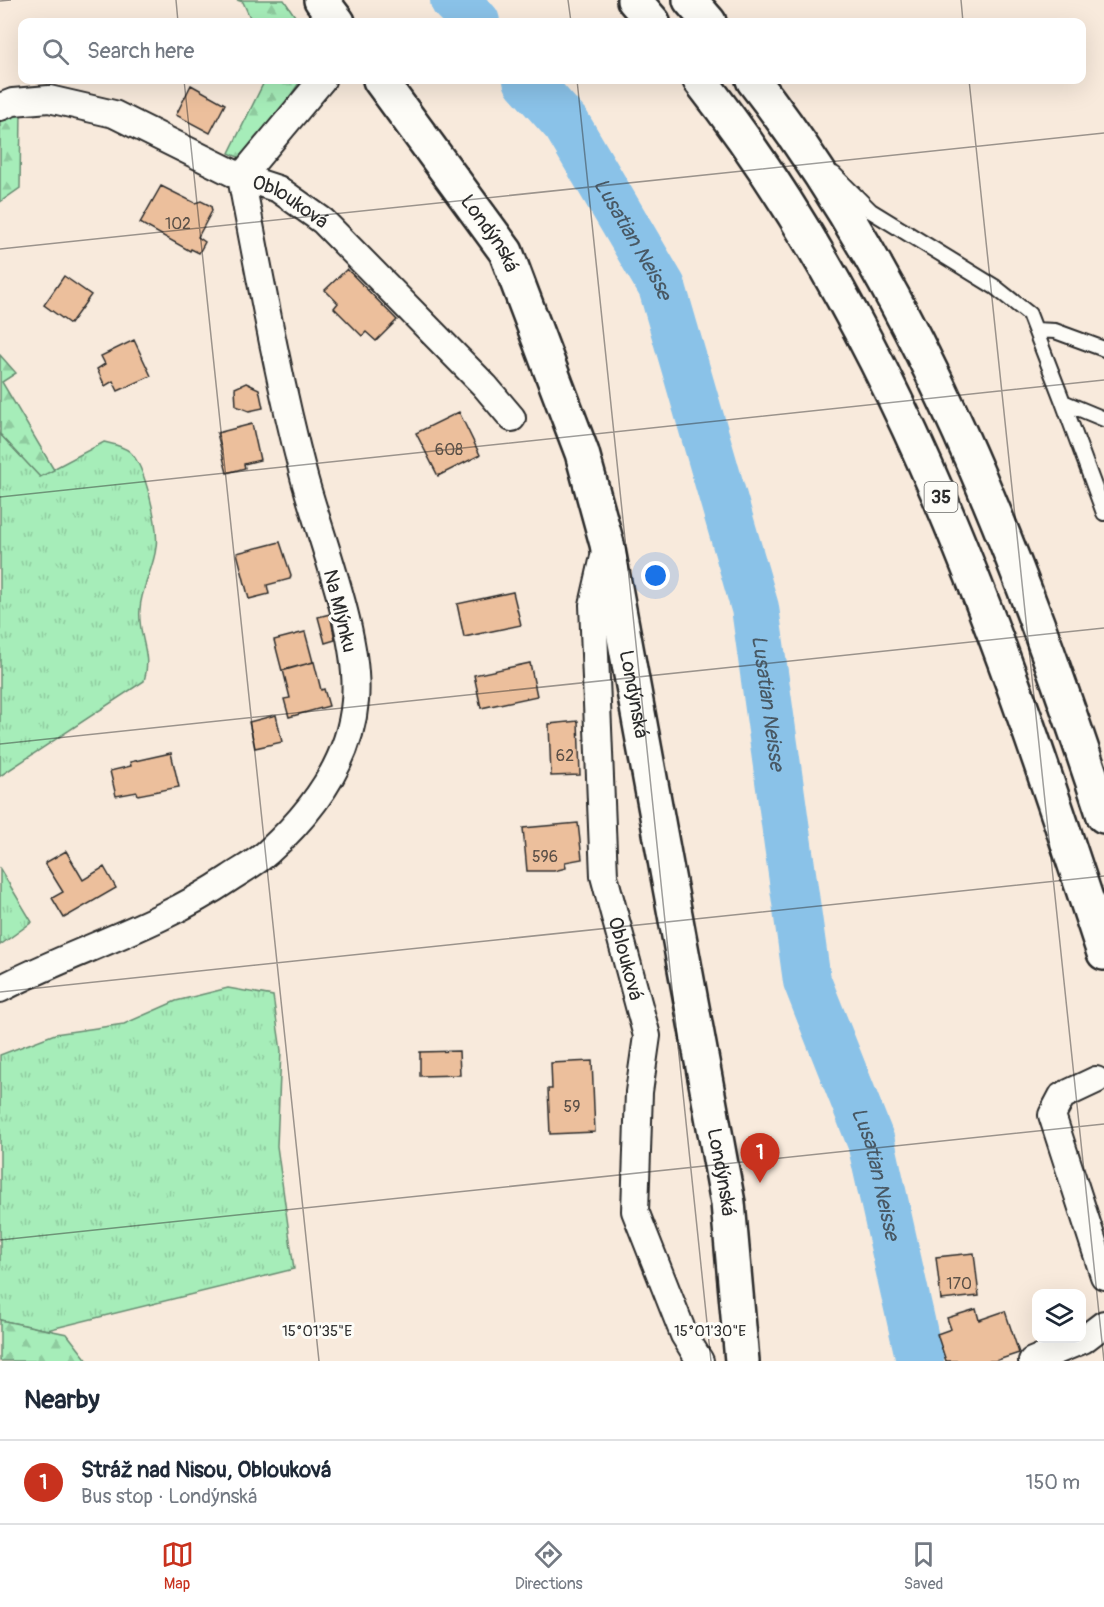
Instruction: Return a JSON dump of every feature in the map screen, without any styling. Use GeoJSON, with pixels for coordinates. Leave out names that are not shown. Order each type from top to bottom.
{"type":"FeatureCollection","features":[{"type":"Feature","properties":{"kind":"main road"},"geometry":{"type":"LineString","coordinates":[[321,0],[335,18]]}},
{"type":"Feature","properties":{"kind":"main road"},"geometry":{"type":"LineString","coordinates":[[634,0],[650,18]]}},
{"type":"Feature","properties":{"kind":"main road"},"geometry":{"type":"LineString","coordinates":[[690,0],[705,18]]}},
{"type":"Feature","properties":{"kind":"main road","name":"Londýnská"},"geometry":{"type":"LineString","coordinates":[[383,84],[506,252],[582,453],[607,544],[728,1203],[742,1361]]}},
{"type":"Feature","properties":{"kind":"main road","name":"35"},"geometry":{"type":"LineString","coordinates":[[703,84],[722,106],[790,206],[867,342],[905,418],[943,502],[980,593],[1104,953]]}},
{"type":"Feature","properties":{"kind":"main road","name":"35"},"geometry":{"type":"LineString","coordinates":[[756,84],[797,137],[912,332],[956,424],[1034,613],[1104,816]]}},
{"type":"Feature","properties":{"kind":"street"},"geometry":{"type":"LineString","coordinates":[[241,177],[319,84]]}},
{"type":"Feature","properties":{"kind":"street","name":"Oblouková"},"geometry":{"type":"LineString","coordinates":[[0,107],[13,102],[49,99],[114,114],[241,177],[278,189],[323,221],[485,386],[512,418]]}},
{"type":"Feature","properties":{"kind":"street","name":"Na Mlýnku"},"geometry":{"type":"LineString","coordinates":[[0,989],[134,932],[207,894],[267,853],[322,793],[341,759],[355,700],[351,641],[304,476],[275,360],[241,177]]}},
{"type":"Feature","properties":{"kind":"street","name":"Oblouková"},"geometry":{"type":"LineString","coordinates":[[607,544],[593,605],[604,876],[647,1036],[639,1092],[635,1211],[684,1335],[700,1361]]}},
{"type":"Feature","properties":{"kind":"street"},"geometry":{"type":"LineString","coordinates":[[1095,1080],[1062,1096],[1052,1115],[1104,1276]]}},
{"type":"Feature","properties":{"kind":"street"},"geometry":{"type":"LineString","coordinates":[[1032,1361],[1083,1340],[1104,1324]]}},
{"type":"Feature","properties":{"kind":"lane"},"geometry":{"type":"LineString","coordinates":[[797,137],[871,211],[995,287],[1029,314],[1104,513]]}},
{"type":"Feature","properties":{"kind":"lane"},"geometry":{"type":"LineString","coordinates":[[1035,330],[1055,331],[1104,350]]}},
{"type":"Feature","properties":{"kind":"lane"},"geometry":{"type":"LineString","coordinates":[[1063,402],[1104,419]]}},
{"type":"Feature","properties":{"kind":"green space"},"geometry":{"type":"Polygon","coordinates":[[[237,0],[284,0],[296,18],[250,18],[243,2],[237,0]]]}},
{"type":"Feature","properties":{"kind":"green space"},"geometry":{"type":"Polygon","coordinates":[[[263,84],[298,84],[254,150],[242,159],[229,153],[263,84]]]}},
{"type":"Feature","properties":{"kind":"green space"},"geometry":{"type":"Polygon","coordinates":[[[21,110],[20,188],[0,202],[0,120],[21,110]]]}},
{"type":"Feature","properties":{"kind":"green space"},"geometry":{"type":"Polygon","coordinates":[[[0,355],[16,373],[2,382],[54,470],[40,477],[0,434],[0,355]]]}},
{"type":"Feature","properties":{"kind":"green space"},"geometry":{"type":"Polygon","coordinates":[[[0,434],[40,476],[104,442],[130,452],[136,459],[146,482],[153,512],[156,547],[140,609],[147,662],[144,681],[0,776],[0,434]]]}},
{"type":"Feature","properties":{"kind":"green space"},"geometry":{"type":"Polygon","coordinates":[[[0,869],[32,922],[0,945],[0,869]]]}},
{"type":"Feature","properties":{"kind":"green space"},"geometry":{"type":"Polygon","coordinates":[[[228,988],[273,996],[281,1051],[277,1146],[294,1269],[47,1330],[0,1320],[0,1055],[55,1034],[124,1024],[176,1001],[228,988]]]}},
{"type":"Feature","properties":{"kind":"green space"},"geometry":{"type":"Polygon","coordinates":[[[0,1320],[67,1334],[88,1361],[0,1361],[0,1320]]]}},
{"type":"Feature","properties":{"kind":"building"},"geometry":{"type":"Polygon","coordinates":[[[191,85],[225,104],[210,133],[176,115],[191,85]]]}},
{"type":"Feature","properties":{"kind":"building"},"geometry":{"type":"Polygon","coordinates":[[[161,186],[195,203],[201,201],[211,206],[212,211],[198,237],[205,242],[199,253],[191,249],[190,251],[140,223],[161,186]]]}},
{"type":"Feature","properties":{"kind":"building"},"geometry":{"type":"Polygon","coordinates":[[[347,269],[397,320],[376,341],[366,332],[362,336],[334,308],[338,303],[325,290],[347,269]]]}},
{"type":"Feature","properties":{"kind":"building"},"geometry":{"type":"Polygon","coordinates":[[[64,276],[91,295],[70,324],[44,305],[64,276]]]}},
{"type":"Feature","properties":{"kind":"building"},"geometry":{"type":"Polygon","coordinates":[[[134,340],[151,376],[118,391],[113,381],[105,386],[97,369],[105,364],[101,356],[134,340]]]}},
{"type":"Feature","properties":{"kind":"building"},"geometry":{"type":"Polygon","coordinates":[[[246,383],[259,389],[263,408],[249,411],[236,406],[235,388],[246,383]]]}},
{"type":"Feature","properties":{"kind":"building"},"geometry":{"type":"Polygon","coordinates":[[[459,412],[480,455],[438,476],[416,433],[459,412]]]}},
{"type":"Feature","properties":{"kind":"building"},"geometry":{"type":"Polygon","coordinates":[[[252,424],[260,460],[244,464],[245,468],[227,473],[217,433],[252,424]]]}},
{"type":"Feature","properties":{"kind":"building"},"geometry":{"type":"Polygon","coordinates":[[[280,542],[291,575],[290,579],[267,585],[269,594],[249,599],[237,553],[280,542]]]}},
{"type":"Feature","properties":{"kind":"building"},"geometry":{"type":"Polygon","coordinates":[[[513,592],[521,625],[464,637],[457,604],[513,592]]]}},
{"type":"Feature","properties":{"kind":"building"},"geometry":{"type":"Polygon","coordinates":[[[330,614],[335,640],[325,643],[318,617],[330,614]]]}},
{"type":"Feature","properties":{"kind":"building"},"geometry":{"type":"Polygon","coordinates":[[[305,632],[313,662],[282,671],[274,640],[305,632]]]}},
{"type":"Feature","properties":{"kind":"building"},"geometry":{"type":"Polygon","coordinates":[[[314,662],[321,690],[324,689],[329,706],[289,717],[284,699],[290,698],[283,670],[314,662]]]}},
{"type":"Feature","properties":{"kind":"building"},"geometry":{"type":"Polygon","coordinates":[[[530,663],[537,696],[481,708],[474,675],[530,663]]]}},
{"type":"Feature","properties":{"kind":"building"},"geometry":{"type":"Polygon","coordinates":[[[276,715],[282,742],[255,748],[249,722],[276,715]]]}},
{"type":"Feature","properties":{"kind":"building"},"geometry":{"type":"Polygon","coordinates":[[[578,721],[580,775],[551,776],[549,724],[578,721]]]}},
{"type":"Feature","properties":{"kind":"building"},"geometry":{"type":"Polygon","coordinates":[[[171,753],[179,787],[138,795],[137,792],[116,796],[110,771],[131,766],[130,762],[171,753]]]}},
{"type":"Feature","properties":{"kind":"building"},"geometry":{"type":"Polygon","coordinates":[[[578,823],[582,859],[565,862],[566,868],[554,871],[527,871],[523,828],[578,823]]]}},
{"type":"Feature","properties":{"kind":"building"},"geometry":{"type":"Polygon","coordinates":[[[66,851],[83,880],[104,867],[116,888],[64,918],[52,898],[63,892],[45,863],[66,851]]]}},
{"type":"Feature","properties":{"kind":"building"},"geometry":{"type":"Polygon","coordinates":[[[459,1051],[460,1075],[420,1076],[420,1052],[459,1051]]]}},
{"type":"Feature","properties":{"kind":"building"},"geometry":{"type":"Polygon","coordinates":[[[592,1061],[595,1132],[550,1134],[548,1089],[552,1089],[551,1063],[592,1061]]]}},
{"type":"Feature","properties":{"kind":"building"},"geometry":{"type":"Polygon","coordinates":[[[974,1253],[979,1296],[941,1300],[936,1257],[974,1253]]]}},
{"type":"Feature","properties":{"kind":"building"},"geometry":{"type":"Polygon","coordinates":[[[976,1309],[979,1320],[1005,1311],[1019,1353],[995,1361],[946,1361],[937,1334],[951,1329],[947,1318],[976,1309]]]}},
{"type":"Feature","properties":{"kind":"waterway","name":"Lusatian Neisse"},"geometry":{"type":"LineString","coordinates":[[454,0],[472,18]]}},
{"type":"Feature","properties":{"kind":"waterway","name":"Lusatian Neisse"},"geometry":{"type":"LineString","coordinates":[[531,84],[567,125],[662,287],[755,608],[807,981],[871,1142],[920,1361]]}},
{"type":"Feature","properties":{"kind":"place","name":"Stráž nad Nisou, Oblouková"},"geometry":{"type":"Point","coordinates":[760,1183]}}]}
